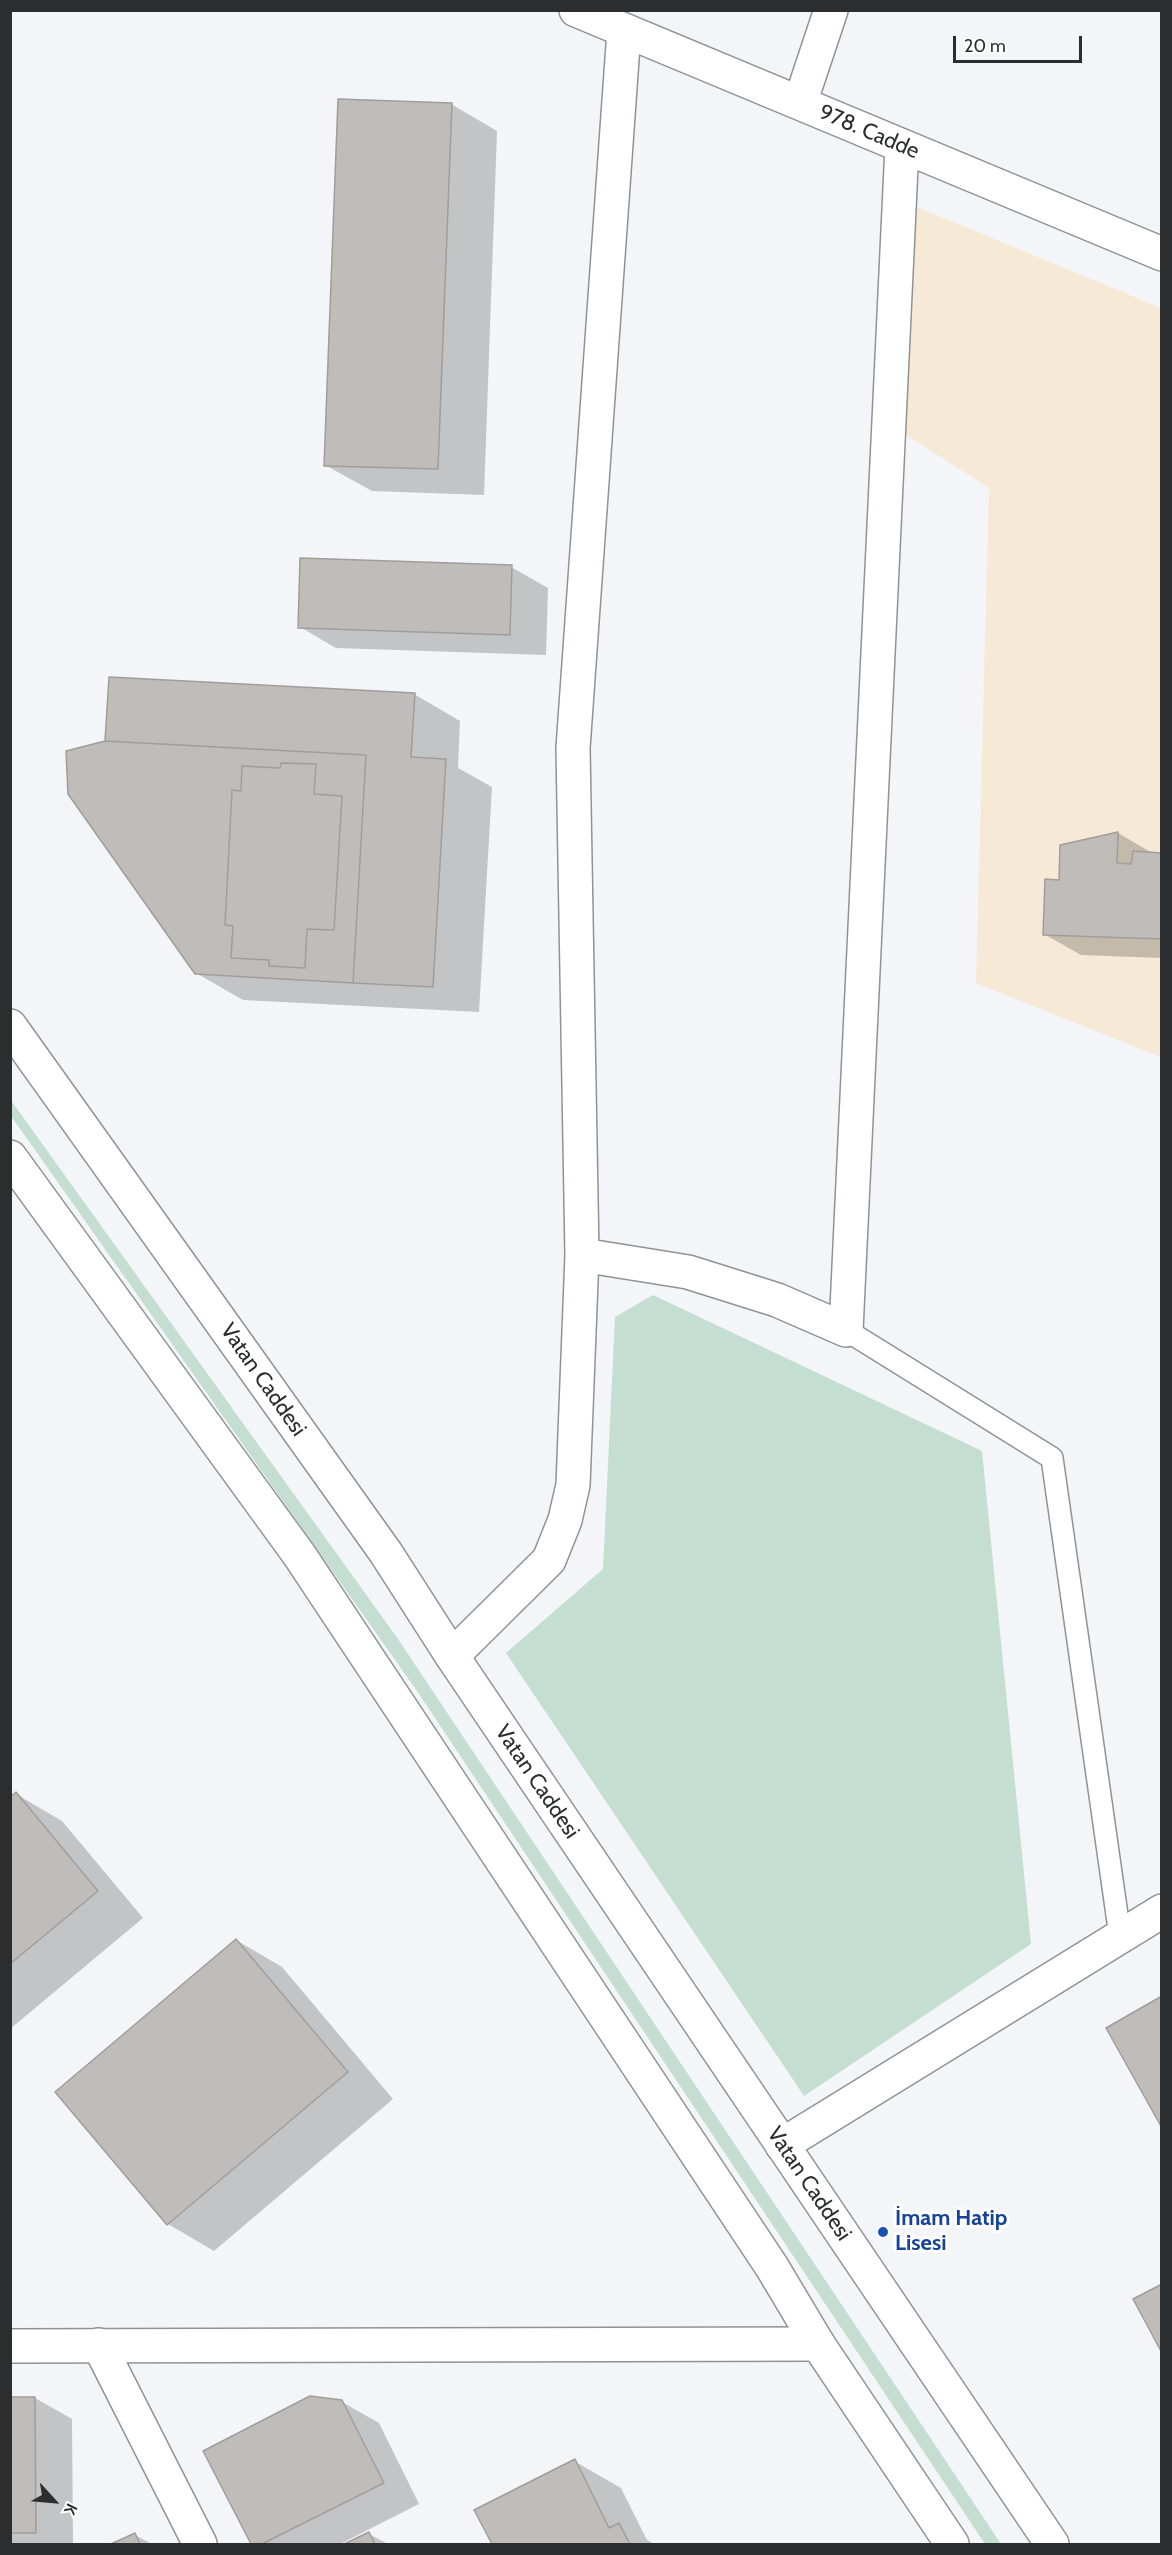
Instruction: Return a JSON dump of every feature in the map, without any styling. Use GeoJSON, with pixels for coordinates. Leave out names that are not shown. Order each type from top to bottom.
{"type":"FeatureCollection","features":[{"type":"Feature","properties":{"kind":"street","name":"978. Cadde"},"geometry":{"type":"LineString","coordinates":[[576,10],[1161,254]]}},
{"type":"Feature","properties":{"kind":"street"},"geometry":{"type":"LineString","coordinates":[[800,104],[831,10]]}},
{"type":"Feature","properties":{"kind":"street"},"geometry":{"type":"LineString","coordinates":[[452,1656],[549,1560],[565,1520],[573,1485],[582,1255],[573,748],[624,31]]}},
{"type":"Feature","properties":{"kind":"street"},"geometry":{"type":"LineString","coordinates":[[582,1255],[687,1272],[777,1300],[846,1330],[902,146]]}},
{"type":"Feature","properties":{"kind":"street","name":"Vatan Caddesi"},"geometry":{"type":"LineString","coordinates":[[10,1026],[386,1553],[452,1656],[1052,2544]]}},
{"type":"Feature","properties":{"kind":"street"},"geometry":{"type":"LineString","coordinates":[[10,1157],[300,1556],[772,2267],[818,2344],[952,2544]]}},
{"type":"Feature","properties":{"kind":"street"},"geometry":{"type":"LineString","coordinates":[[782,2145],[1161,1911]]}},
{"type":"Feature","properties":{"kind":"street"},"geometry":{"type":"LineString","coordinates":[[10,2346],[818,2344]]}},
{"type":"Feature","properties":{"kind":"street"},"geometry":{"type":"LineString","coordinates":[[99,2345],[200,2544]]}},
{"type":"Feature","properties":{"kind":"lane"},"geometry":{"type":"LineString","coordinates":[[846,1330],[1052,1458],[1120,1936]]}},
{"type":"Feature","properties":{"kind":"shaded area"},"geometry":{"type":"Polygon","coordinates":[[[917,207],[1161,308],[1161,1057],[976,983],[989,488],[902,432],[917,207]]]}},
{"type":"Feature","properties":{"kind":"green space"},"geometry":{"type":"Polygon","coordinates":[[[10,1099],[398,1639],[1001,2544],[985,2544],[417,1691],[11,1116],[10,1099]]]}},
{"type":"Feature","properties":{"kind":"green space"},"geometry":{"type":"Polygon","coordinates":[[[653,1295],[982,1451],[1031,1944],[804,2096],[506,1653],[603,1569],[615,1317],[653,1295]]]}},
{"type":"Feature","properties":{"kind":"building"},"geometry":{"type":"Polygon","coordinates":[[[338,99],[452,103],[438,469],[324,466],[338,99]]]}},
{"type":"Feature","properties":{"kind":"building"},"geometry":{"type":"Polygon","coordinates":[[[300,558],[512,565],[510,635],[298,628],[300,558]]]}},
{"type":"Feature","properties":{"kind":"building"},"geometry":{"type":"Polygon","coordinates":[[[109,677],[415,693],[411,757],[446,759],[433,987],[353,983],[366,755],[105,741],[109,677]]]}},
{"type":"Feature","properties":{"kind":"building"},"geometry":{"type":"Polygon","coordinates":[[[105,741],[366,755],[353,983],[195,974],[68,794],[66,751],[105,741]],[[281,763],[280,768],[242,766],[241,791],[232,790],[225,925],[233,926],[231,958],[269,960],[269,966],[305,968],[307,929],[334,930],[342,796],[314,794],[316,764],[281,763]]]}},
{"type":"Feature","properties":{"kind":"building"},"geometry":{"type":"Polygon","coordinates":[[[281,763],[316,764],[314,794],[342,796],[334,930],[307,929],[305,968],[269,966],[269,960],[231,958],[233,926],[225,925],[232,790],[241,791],[242,766],[280,768],[281,763]]]}},
{"type":"Feature","properties":{"kind":"building"},"geometry":{"type":"Polygon","coordinates":[[[1118,832],[1117,863],[1131,864],[1133,851],[1162,853],[1162,939],[1043,935],[1045,879],[1059,880],[1060,845],[1118,832]]]}},
{"type":"Feature","properties":{"kind":"building"},"geometry":{"type":"Polygon","coordinates":[[[16,1792],[98,1891],[10,1964],[10,1797],[16,1792]]]}},
{"type":"Feature","properties":{"kind":"building"},"geometry":{"type":"Polygon","coordinates":[[[236,1939],[348,2072],[167,2225],[55,2092],[236,1939]]]}},
{"type":"Feature","properties":{"kind":"building"},"geometry":{"type":"Polygon","coordinates":[[[1162,1996],[1162,2128],[1106,2028],[1162,1996]]]}},
{"type":"Feature","properties":{"kind":"building"},"geometry":{"type":"Polygon","coordinates":[[[1162,2284],[1162,2353],[1133,2299],[1162,2284]]]}},
{"type":"Feature","properties":{"kind":"building"},"geometry":{"type":"Polygon","coordinates":[[[310,2396],[342,2400],[384,2483],[262,2544],[251,2544],[203,2451],[310,2396]]]}},
{"type":"Feature","properties":{"kind":"building"},"geometry":{"type":"Polygon","coordinates":[[[10,2397],[35,2397],[36,2533],[10,2533],[10,2397]]]}},
{"type":"Feature","properties":{"kind":"building"},"geometry":{"type":"Polygon","coordinates":[[[575,2459],[609,2528],[619,2523],[630,2544],[492,2544],[474,2510],[575,2459]]]}},
{"type":"Feature","properties":{"kind":"building"},"geometry":{"type":"Polygon","coordinates":[[[369,2532],[375,2544],[344,2544],[369,2532]]]}},
{"type":"Feature","properties":{"kind":"building"},"geometry":{"type":"Polygon","coordinates":[[[135,2533],[140,2544],[111,2544],[135,2533]]]}},
{"type":"Feature","properties":{"kind":"place","name":"İmam Hatip Lisesi"},"geometry":{"type":"Point","coordinates":[883,2232]}}]}
